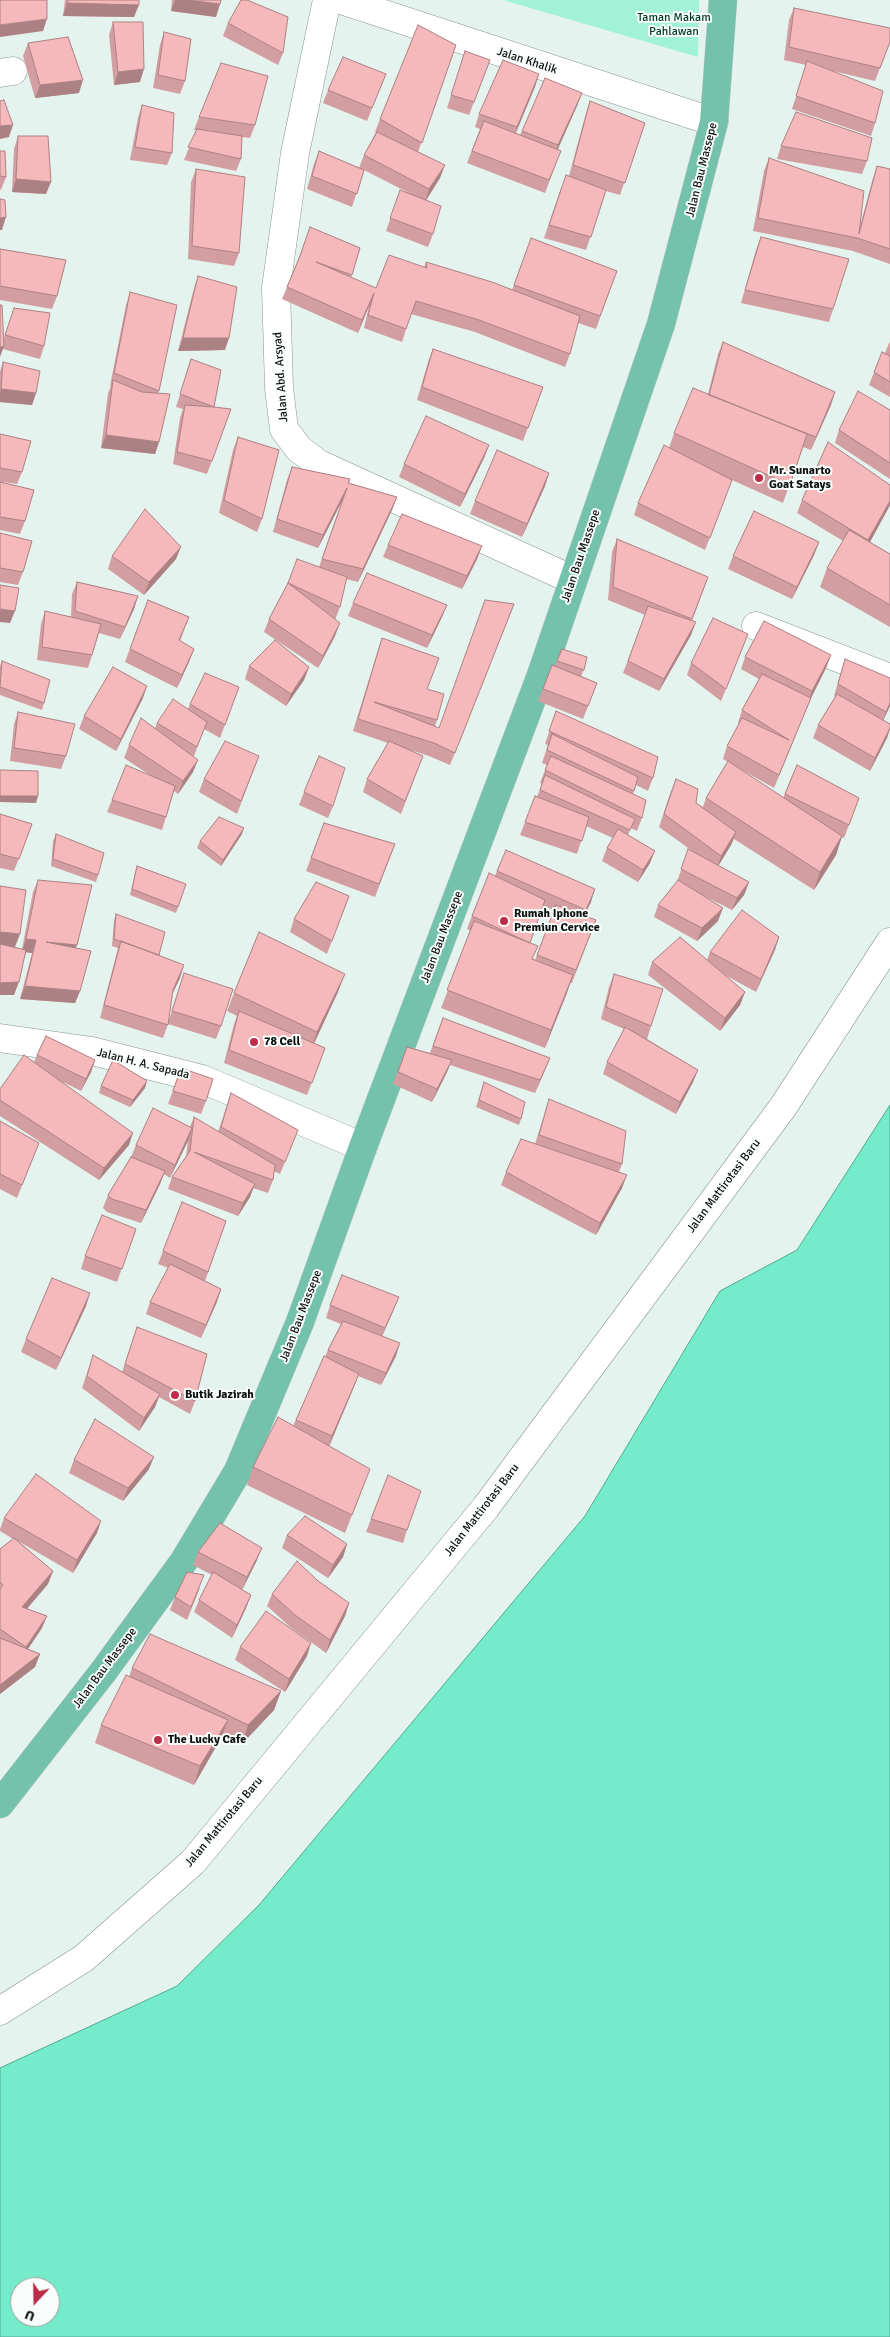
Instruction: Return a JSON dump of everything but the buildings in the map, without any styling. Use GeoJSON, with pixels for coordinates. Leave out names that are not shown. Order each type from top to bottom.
{"type":"FeatureCollection","features":[{"type":"Feature","properties":{"kind":"highway","name":"Jalan Bau Massepe"},"geometry":{"type":"LineString","coordinates":[[0,1804],[102,1672],[184,1561],[238,1471],[300,1322],[363,1147],[541,675],[660,324],[714,122],[723,0]]}},
{"type":"Feature","properties":{"kind":"street","name":"Jalan Abd. Arsyad"},"geometry":{"type":"LineString","coordinates":[[327,0],[295,153],[276,288],[279,388],[284,429],[299,449],[318,464],[573,580]]}},
{"type":"Feature","properties":{"kind":"street","name":"Jalan Khalik"},"geometry":{"type":"LineString","coordinates":[[340,0],[714,122]]}},
{"type":"Feature","properties":{"kind":"street"},"geometry":{"type":"LineString","coordinates":[[756,626],[890,678]]}},
{"type":"Feature","properties":{"kind":"street","name":"Jalan Mattirotasi Baru"},"geometry":{"type":"LineString","coordinates":[[0,2010],[84,1958],[193,1862],[486,1507],[783,1107],[890,942]]}},
{"type":"Feature","properties":{"kind":"street","name":"Jalan H. A. Sapada"},"geometry":{"type":"LineString","coordinates":[[0,1038],[92,1052],[202,1079],[363,1147]]}},
{"type":"Feature","properties":{"kind":"green space","name":"Taman Makam Pahlawan"},"geometry":{"type":"Polygon","coordinates":[[[503,0],[699,0],[698,57],[503,0]]]}},
{"type":"Feature","properties":{"kind":"shaded area"},"geometry":{"type":"Polygon","coordinates":[[[890,1105],[890,2337],[0,2337],[0,2068],[177,1986],[259,1905],[585,1516],[720,1291],[797,1250],[890,1105]]]}},
{"type":"Feature","properties":{"kind":"place","name":"Mr. Sunarto Goat Satays"},"geometry":{"type":"Point","coordinates":[759,478]}},
{"type":"Feature","properties":{"kind":"place","name":"Rumah Iphone Premiun Cervice"},"geometry":{"type":"Point","coordinates":[504,921]}},
{"type":"Feature","properties":{"kind":"place","name":"78 Cell"},"geometry":{"type":"Point","coordinates":[254,1042]}},
{"type":"Feature","properties":{"kind":"place","name":"Butik Jazirah"},"geometry":{"type":"Point","coordinates":[175,1395]}},
{"type":"Feature","properties":{"kind":"place","name":"The Lucky Cafe"},"geometry":{"type":"Point","coordinates":[158,1740]}}]}
